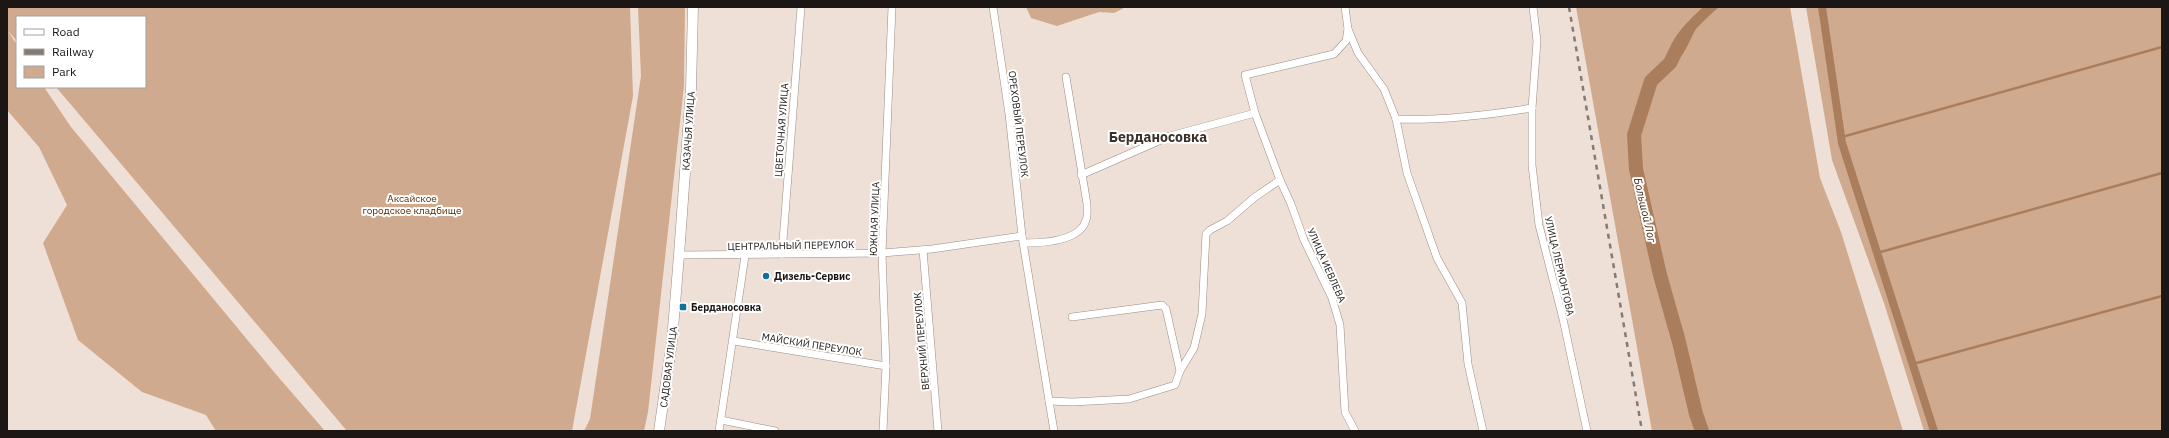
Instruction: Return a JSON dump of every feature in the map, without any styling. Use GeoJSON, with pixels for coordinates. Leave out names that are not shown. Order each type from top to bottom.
{"type":"FeatureCollection","features":[{"type":"Feature","properties":{"kind":"main road","name":"КАЗАЧЬЯ УЛИЦА"},"geometry":{"type":"LineString","coordinates":[[679,255],[690,89],[693,7]]}},
{"type":"Feature","properties":{"kind":"main road","name":"САДОВАЯ УЛИЦА"},"geometry":{"type":"LineString","coordinates":[[659,431],[672,341],[679,255]]}},
{"type":"Feature","properties":{"kind":"street","name":"ЦВЕТОЧНАЯ УЛИЦА"},"geometry":{"type":"LineString","coordinates":[[782,254],[801,7]]}},
{"type":"Feature","properties":{"kind":"street","name":"ЮЖНАЯ УЛИЦА"},"geometry":{"type":"LineString","coordinates":[[883,431],[886,366],[882,253],[892,7]]}},
{"type":"Feature","properties":{"kind":"street","name":"ОРЕХОВЫЙ ПЕРЕУЛОК"},"geometry":{"type":"LineString","coordinates":[[993,7],[1008,114],[1023,240],[1054,431]]}},
{"type":"Feature","properties":{"kind":"street"},"geometry":{"type":"LineString","coordinates":[[1345,7],[1348,29],[1362,59],[1384,89],[1396,119],[1407,173],[1435,251],[1462,303],[1468,364],[1483,431]]}},
{"type":"Feature","properties":{"kind":"street","name":"УЛИЦА ЛЕРМОНТОВА"},"geometry":{"type":"LineString","coordinates":[[1533,7],[1537,41],[1532,108],[1532,165],[1539,225],[1587,431]]}},
{"type":"Feature","properties":{"kind":"street","name":"УЛИЦА ИЕВЛЕВА"},"geometry":{"type":"LineString","coordinates":[[1348,29],[1346,41],[1334,54],[1245,75],[1255,113],[1280,180],[1291,204],[1304,240],[1332,298],[1340,325],[1345,412],[1355,431]]}},
{"type":"Feature","properties":{"kind":"street"},"geometry":{"type":"LineString","coordinates":[[1023,240],[1044,243],[1063,239],[1080,230],[1086,221],[1087,210],[1066,77]]}},
{"type":"Feature","properties":{"kind":"street"},"geometry":{"type":"LineString","coordinates":[[1396,119],[1417,120],[1501,113],[1532,108]]}},
{"type":"Feature","properties":{"kind":"street"},"geometry":{"type":"LineString","coordinates":[[1081,175],[1170,136],[1255,113]]}},
{"type":"Feature","properties":{"kind":"street"},"geometry":{"type":"LineString","coordinates":[[1049,401],[1073,402],[1129,399],[1175,385],[1180,371],[1194,348],[1202,314],[1206,234],[1210,230],[1227,221],[1254,197],[1280,180]]}},
{"type":"Feature","properties":{"kind":"street","name":"ЦЕНТРАЛЬНЫЙ ПЕРЕУЛОК"},"geometry":{"type":"LineString","coordinates":[[679,255],[745,256],[882,253],[1023,240]]}},
{"type":"Feature","properties":{"kind":"street","name":"ВЕРХНИЙ ПЕРЕУЛОК"},"geometry":{"type":"LineString","coordinates":[[923,250],[938,431]]}},
{"type":"Feature","properties":{"kind":"street"},"geometry":{"type":"LineString","coordinates":[[719,431],[734,341],[745,256]]}},
{"type":"Feature","properties":{"kind":"street"},"geometry":{"type":"LineString","coordinates":[[1072,317],[1162,305],[1166,309],[1180,371]]}},
{"type":"Feature","properties":{"kind":"street","name":"МАЙСКИЙ ПЕРЕУЛОК"},"geometry":{"type":"LineString","coordinates":[[734,341],[886,366]]}},
{"type":"Feature","properties":{"kind":"street"},"geometry":{"type":"LineString","coordinates":[[721,420],[775,431]]}},
{"type":"Feature","properties":{"kind":"green space","name":"Аксайское городское кладбище"},"geometry":{"type":"Polygon","coordinates":[[[7,7],[630,7],[633,96],[572,431],[347,431],[57,88],[146,88],[146,16],[16,16],[16,40],[8,31],[16,43],[16,88],[45,88],[71,127],[274,372],[325,431],[216,431],[206,415],[142,392],[78,340],[43,243],[67,205],[39,147],[7,110],[7,7]]]}},
{"type":"Feature","properties":{"kind":"green space"},"geometry":{"type":"Polygon","coordinates":[[[638,7],[685,7],[684,86],[648,412],[644,431],[584,431],[590,419],[641,76],[638,7]]]}},
{"type":"Feature","properties":{"kind":"green space"},"geometry":{"type":"Polygon","coordinates":[[[1026,7],[1126,7],[1114,13],[1099,12],[1057,26],[1031,18],[1026,7]]]}},
{"type":"Feature","properties":{"kind":"green space"},"geometry":{"type":"Polygon","coordinates":[[[1576,7],[1790,7],[1820,178],[1841,232],[1903,431],[1652,431],[1576,7]]]}},
{"type":"Feature","properties":{"kind":"green space"},"geometry":{"type":"Polygon","coordinates":[[[1806,7],[2162,7],[2162,431],[1924,431],[1884,303],[1832,160],[1806,7]]]}},
{"type":"Feature","properties":{"kind":"shaded area"},"geometry":{"type":"Polygon","coordinates":[[[1703,7],[1719,7],[1696,29],[1680,58],[1671,65],[1665,67],[1666,58],[1673,41],[1703,7]]]}},
{"type":"Feature","properties":{"kind":"waterway"},"geometry":{"type":"LineString","coordinates":[[1822,7],[1842,143],[1934,431]]}},
{"type":"Feature","properties":{"kind":"waterway"},"geometry":{"type":"LineString","coordinates":[[1842,137],[2162,47]]}},
{"type":"Feature","properties":{"kind":"waterway","name":"Большой Лог"},"geometry":{"type":"LineString","coordinates":[[1675,53],[1670,63],[1651,81],[1634,135],[1636,169],[1660,275],[1679,342],[1696,414],[1702,431]]}},
{"type":"Feature","properties":{"kind":"waterway"},"geometry":{"type":"LineString","coordinates":[[1877,253],[2162,173]]}},
{"type":"Feature","properties":{"kind":"waterway"},"geometry":{"type":"LineString","coordinates":[[1913,364],[2162,296]]}},
{"type":"Feature","properties":{"kind":"railway"},"geometry":{"type":"LineString","coordinates":[[1569,7],[1642,431]]}},
{"type":"Feature","properties":{"kind":"place","name":"Дизель-Сервис"},"geometry":{"type":"Point","coordinates":[766,276]}},
{"type":"Feature","properties":{"kind":"place","name":"Берданосовка"},"geometry":{"type":"Point","coordinates":[683,307]}},
{"type":"Feature","properties":{"kind":"district","name":"Берданосовка"},"geometry":{"type":"Point","coordinates":[1158,137]}}]}
